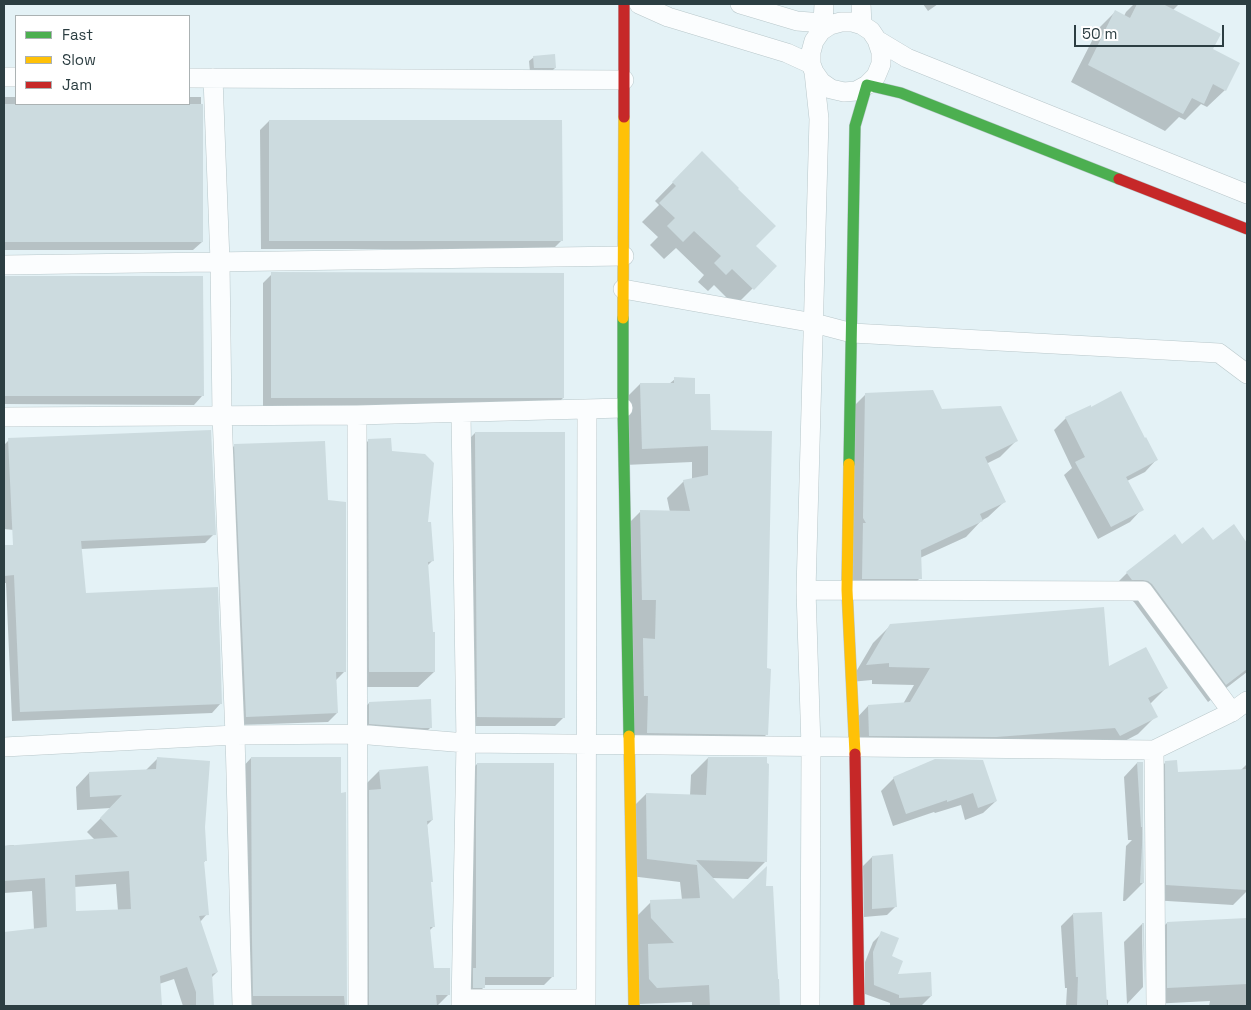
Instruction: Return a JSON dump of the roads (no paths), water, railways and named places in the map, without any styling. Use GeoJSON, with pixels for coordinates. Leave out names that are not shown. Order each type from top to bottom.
{"type":"FeatureCollection","features":[{"type":"Feature","properties":{"kind":"street"},"geometry":{"type":"LineString","coordinates":[[624,4],[623,408],[634,1006]]}},
{"type":"Feature","properties":{"kind":"street"},"geometry":{"type":"LineString","coordinates":[[639,4],[668,17],[787,53],[812,68],[821,82],[831,89],[844,92],[856,91],[867,85],[876,76],[881,64],[881,52],[877,40],[862,25],[852,22],[841,22],[825,26],[797,21],[740,4]]}},
{"type":"Feature","properties":{"kind":"street"},"geometry":{"type":"LineString","coordinates":[[810,1006],[811,747],[806,590],[819,119],[811,52],[814,41],[825,26],[824,4]]}},
{"type":"Feature","properties":{"kind":"street"},"geometry":{"type":"LineString","coordinates":[[861,4],[862,25]]}},
{"type":"Feature","properties":{"kind":"street"},"geometry":{"type":"LineString","coordinates":[[877,40],[907,58],[1247,194]]}},
{"type":"Feature","properties":{"kind":"street"},"geometry":{"type":"LineString","coordinates":[[190,78],[624,80]]}},
{"type":"Feature","properties":{"kind":"street"},"geometry":{"type":"LineString","coordinates":[[213,78],[220,261],[222,415],[235,735],[242,1006]]}},
{"type":"Feature","properties":{"kind":"street"},"geometry":{"type":"LineString","coordinates":[[867,85],[901,94],[1247,229]]}},
{"type":"Feature","properties":{"kind":"street"},"geometry":{"type":"LineString","coordinates":[[859,1006],[855,747],[847,590],[855,126],[867,85]]}},
{"type":"Feature","properties":{"kind":"street"},"geometry":{"type":"LineString","coordinates":[[4,264],[624,256]]}},
{"type":"Feature","properties":{"kind":"street"},"geometry":{"type":"LineString","coordinates":[[623,289],[814,323],[852,333],[1219,353],[1247,374]]}},
{"type":"Feature","properties":{"kind":"street"},"geometry":{"type":"LineString","coordinates":[[4,417],[358,415],[623,408]]}},
{"type":"Feature","properties":{"kind":"street"},"geometry":{"type":"LineString","coordinates":[[460,413],[466,743],[461,1003],[586,1002],[587,409]]}},
{"type":"Feature","properties":{"kind":"street"},"geometry":{"type":"LineString","coordinates":[[358,415],[358,1006]]}},
{"type":"Feature","properties":{"kind":"street"},"geometry":{"type":"LineString","coordinates":[[4,747],[235,735],[357,734],[466,743],[1154,750],[1240,707],[1143,591],[806,590]]}},
{"type":"Feature","properties":{"kind":"street"},"geometry":{"type":"LineString","coordinates":[[1154,750],[1156,1006]]}}]}
